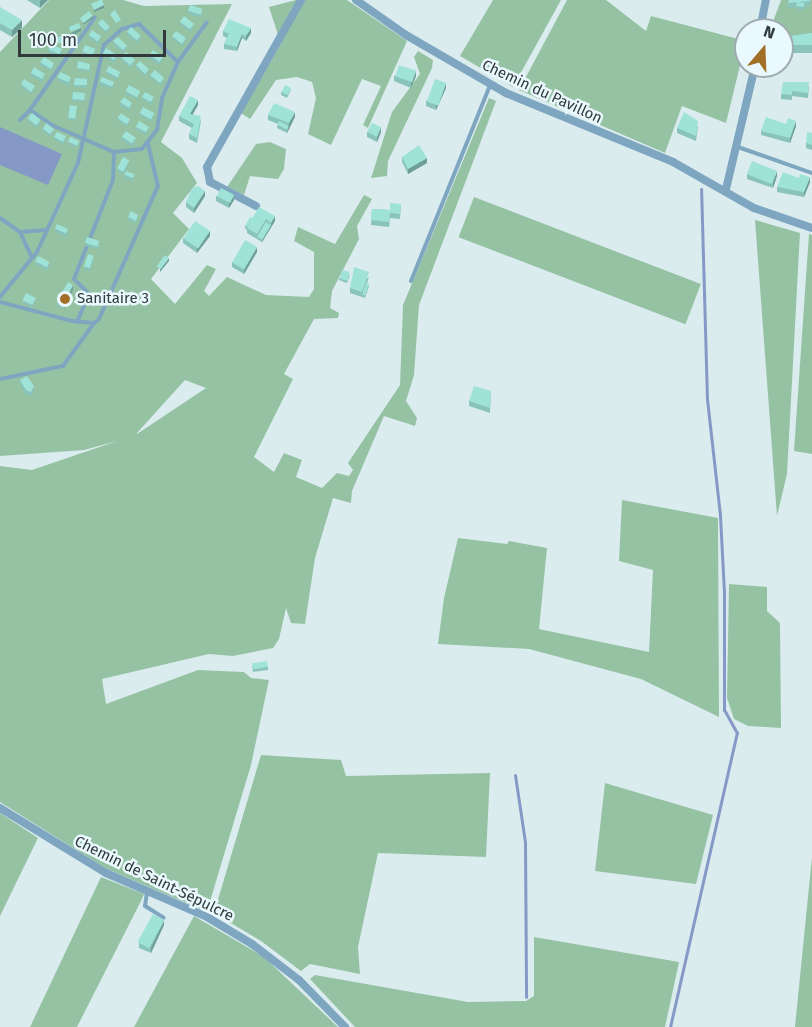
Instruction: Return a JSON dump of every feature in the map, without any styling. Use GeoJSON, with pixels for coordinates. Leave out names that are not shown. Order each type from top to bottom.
{"type":"FeatureCollection","features":[{"type":"Feature","properties":{"kind":"street"},"geometry":{"type":"LineString","coordinates":[[256,206],[210,182],[207,167],[301,0]]}},
{"type":"Feature","properties":{"kind":"street","name":"Chemin du Pavillon"},"geometry":{"type":"LineString","coordinates":[[356,0],[490,85],[562,119],[673,162],[726,189],[760,211],[812,228]]}},
{"type":"Feature","properties":{"kind":"street"},"geometry":{"type":"LineString","coordinates":[[762,18],[766,0]]}},
{"type":"Feature","properties":{"kind":"street"},"geometry":{"type":"LineString","coordinates":[[726,189],[738,147],[752,78]]}},
{"type":"Feature","properties":{"kind":"street","name":"Chemin de Saint-Sépulcre"},"geometry":{"type":"LineString","coordinates":[[0,808],[96,867],[207,916],[252,944],[299,980],[345,1027]]}},
{"type":"Feature","properties":{"kind":"lane"},"geometry":{"type":"LineString","coordinates":[[20,120],[30,110],[95,17]]}},
{"type":"Feature","properties":{"kind":"lane"},"geometry":{"type":"LineString","coordinates":[[30,110],[114,152],[129,153],[148,144],[157,130],[162,98],[178,62],[207,22]]}},
{"type":"Feature","properties":{"kind":"lane"},"geometry":{"type":"LineString","coordinates":[[0,297],[32,258],[47,230],[85,138],[99,57],[110,37],[139,24],[178,62]]}},
{"type":"Feature","properties":{"kind":"lane"},"geometry":{"type":"LineString","coordinates":[[411,281],[490,85]]}},
{"type":"Feature","properties":{"kind":"lane"},"geometry":{"type":"LineString","coordinates":[[0,379],[63,366],[110,299],[158,186],[148,144]]}},
{"type":"Feature","properties":{"kind":"lane"},"geometry":{"type":"LineString","coordinates":[[738,147],[812,173]]}},
{"type":"Feature","properties":{"kind":"lane"},"geometry":{"type":"LineString","coordinates":[[77,322],[89,294],[74,279],[113,180],[114,152]]}},
{"type":"Feature","properties":{"kind":"lane"},"geometry":{"type":"LineString","coordinates":[[0,218],[20,232],[32,258]]}},
{"type":"Feature","properties":{"kind":"lane"},"geometry":{"type":"LineString","coordinates":[[20,232],[47,230]]}},
{"type":"Feature","properties":{"kind":"lane"},"geometry":{"type":"LineString","coordinates":[[0,302],[77,322],[94,323]]}},
{"type":"Feature","properties":{"kind":"lane"},"geometry":{"type":"LineString","coordinates":[[148,891],[145,906],[164,918]]}},
{"type":"Feature","properties":{"kind":"green space"},"geometry":{"type":"Polygon","coordinates":[[[49,0],[123,0],[144,6],[232,4],[161,142],[182,158],[197,183],[173,213],[189,229],[151,279],[175,304],[207,265],[216,269],[204,291],[209,296],[227,277],[266,295],[309,297],[314,289],[314,252],[294,241],[298,227],[335,244],[364,195],[372,199],[357,226],[359,239],[332,291],[330,308],[339,313],[338,318],[314,319],[284,374],[293,379],[254,457],[274,472],[284,453],[302,460],[296,477],[322,488],[337,473],[349,476],[353,470],[348,463],[400,385],[403,305],[489,98],[496,101],[419,305],[414,375],[406,401],[417,418],[415,426],[384,416],[352,491],[351,503],[333,498],[315,558],[305,624],[291,623],[286,608],[279,639],[273,648],[233,656],[209,654],[102,679],[106,704],[198,670],[244,672],[251,678],[269,680],[251,765],[208,908],[200,909],[105,868],[0,802],[0,466],[32,470],[117,441],[84,450],[0,456],[0,52],[49,0]],[[185,380],[137,434],[206,388],[185,380]]]}},
{"type":"Feature","properties":{"kind":"green space"},"geometry":{"type":"Polygon","coordinates":[[[296,0],[347,0],[407,41],[368,128],[363,125],[381,86],[362,79],[331,145],[308,134],[316,98],[312,82],[297,77],[276,80],[250,119],[241,113],[281,44],[269,7],[296,0]]]}},
{"type":"Feature","properties":{"kind":"green space"},"geometry":{"type":"Polygon","coordinates":[[[493,0],[561,0],[513,87],[460,56],[493,0]]]}},
{"type":"Feature","properties":{"kind":"green space"},"geometry":{"type":"Polygon","coordinates":[[[567,0],[606,0],[646,31],[651,16],[734,38],[734,78],[737,78],[726,123],[682,106],[665,153],[519,90],[567,0]]]}},
{"type":"Feature","properties":{"kind":"green space"},"geometry":{"type":"Polygon","coordinates":[[[781,0],[812,0],[812,35],[794,37],[794,18],[774,18],[781,0]]]}},
{"type":"Feature","properties":{"kind":"green space"},"geometry":{"type":"Polygon","coordinates":[[[418,51],[433,60],[432,68],[388,161],[387,176],[371,178],[392,112],[420,74],[414,57],[418,51]]]}},
{"type":"Feature","properties":{"kind":"green space"},"geometry":{"type":"Polygon","coordinates":[[[270,142],[286,149],[284,169],[278,179],[250,176],[244,195],[227,187],[256,144],[270,142]]]}},
{"type":"Feature","properties":{"kind":"green space"},"geometry":{"type":"Polygon","coordinates":[[[474,197],[701,284],[685,324],[459,237],[474,197]]]}},
{"type":"Feature","properties":{"kind":"green space"},"geometry":{"type":"Polygon","coordinates":[[[755,220],[800,233],[787,474],[777,516],[755,220]]]}},
{"type":"Feature","properties":{"kind":"green space"},"geometry":{"type":"Polygon","coordinates":[[[809,234],[812,235],[812,454],[794,451],[809,234]]]}},
{"type":"Feature","properties":{"kind":"green space"},"geometry":{"type":"Polygon","coordinates":[[[622,500],[718,518],[719,717],[641,679],[529,649],[438,644],[444,598],[458,538],[507,544],[509,541],[547,548],[539,629],[649,652],[653,570],[619,561],[622,500]]]}},
{"type":"Feature","properties":{"kind":"green space"},"geometry":{"type":"Polygon","coordinates":[[[729,584],[767,587],[767,611],[780,623],[781,728],[748,726],[734,719],[727,698],[729,584]]]}},
{"type":"Feature","properties":{"kind":"green space"},"geometry":{"type":"Polygon","coordinates":[[[261,755],[341,760],[346,776],[490,773],[486,857],[378,853],[358,947],[360,974],[310,964],[301,971],[261,941],[214,913],[261,755]]]}},
{"type":"Feature","properties":{"kind":"green space"},"geometry":{"type":"Polygon","coordinates":[[[605,783],[713,815],[696,884],[595,871],[605,783]]]}},
{"type":"Feature","properties":{"kind":"green space"},"geometry":{"type":"Polygon","coordinates":[[[0,813],[38,838],[0,916],[0,813]]]}},
{"type":"Feature","properties":{"kind":"green space"},"geometry":{"type":"Polygon","coordinates":[[[812,857],[812,1027],[795,1027],[812,857]]]}},
{"type":"Feature","properties":{"kind":"green space"},"geometry":{"type":"Polygon","coordinates":[[[101,877],[144,894],[141,901],[77,1027],[30,1027],[101,877]]]}},
{"type":"Feature","properties":{"kind":"green space"},"geometry":{"type":"Polygon","coordinates":[[[194,916],[264,957],[338,1027],[134,1027],[194,916]]]}},
{"type":"Feature","properties":{"kind":"green space"},"geometry":{"type":"Polygon","coordinates":[[[534,937],[679,962],[665,1027],[355,1027],[310,979],[315,975],[468,1002],[526,1001],[534,996],[534,937]]]}},
{"type":"Feature","properties":{"kind":"water"},"geometry":{"type":"Polygon","coordinates":[[[0,127],[62,154],[48,185],[0,165],[0,127]]]}},
{"type":"Feature","properties":{"kind":"building"},"geometry":{"type":"Polygon","coordinates":[[[100,0],[104,5],[94,10],[91,4],[100,0]]]}},
{"type":"Feature","properties":{"kind":"building"},"geometry":{"type":"Polygon","coordinates":[[[789,0],[810,0],[810,1],[788,3],[789,0]]]}},
{"type":"Feature","properties":{"kind":"building"},"geometry":{"type":"Polygon","coordinates":[[[797,2],[804,3],[804,7],[796,6],[797,2]]]}},
{"type":"Feature","properties":{"kind":"building"},"geometry":{"type":"Polygon","coordinates":[[[190,5],[202,9],[201,15],[188,11],[190,5]]]}},
{"type":"Feature","properties":{"kind":"building"},"geometry":{"type":"Polygon","coordinates":[[[0,7],[22,20],[12,30],[0,23],[0,7]]]}},
{"type":"Feature","properties":{"kind":"building"},"geometry":{"type":"Polygon","coordinates":[[[115,10],[121,20],[116,23],[110,14],[115,10]]]}},
{"type":"Feature","properties":{"kind":"building"},"geometry":{"type":"Polygon","coordinates":[[[89,11],[93,16],[83,23],[80,19],[89,11]]]}},
{"type":"Feature","properties":{"kind":"building"},"geometry":{"type":"Polygon","coordinates":[[[184,16],[194,24],[190,29],[180,22],[184,16]]]}},
{"type":"Feature","properties":{"kind":"building"},"geometry":{"type":"Polygon","coordinates":[[[102,19],[110,27],[106,31],[98,23],[102,19]]]}},
{"type":"Feature","properties":{"kind":"building"},"geometry":{"type":"Polygon","coordinates":[[[229,19],[251,28],[246,36],[242,34],[237,47],[224,44],[229,34],[223,31],[229,19]]]}},
{"type":"Feature","properties":{"kind":"building"},"geometry":{"type":"Polygon","coordinates":[[[79,23],[81,28],[71,32],[69,27],[79,23]]]}},
{"type":"Feature","properties":{"kind":"building"},"geometry":{"type":"Polygon","coordinates":[[[131,27],[141,36],[137,40],[127,31],[131,27]]]}},
{"type":"Feature","properties":{"kind":"building"},"geometry":{"type":"Polygon","coordinates":[[[92,30],[101,36],[98,41],[89,35],[92,30]]]}},
{"type":"Feature","properties":{"kind":"building"},"geometry":{"type":"Polygon","coordinates":[[[176,31],[186,38],[182,44],[172,36],[176,31]]]}},
{"type":"Feature","properties":{"kind":"building"},"geometry":{"type":"Polygon","coordinates":[[[812,33],[812,45],[794,45],[794,35],[812,33]]]}},
{"type":"Feature","properties":{"kind":"building"},"geometry":{"type":"Polygon","coordinates":[[[68,34],[70,40],[58,43],[57,38],[68,34]]]}},
{"type":"Feature","properties":{"kind":"building"},"geometry":{"type":"Polygon","coordinates":[[[118,37],[127,46],[123,50],[113,41],[118,37]]]}},
{"type":"Feature","properties":{"kind":"building"},"geometry":{"type":"Polygon","coordinates":[[[51,44],[62,49],[60,54],[49,49],[51,44]]]}},
{"type":"Feature","properties":{"kind":"building"},"geometry":{"type":"Polygon","coordinates":[[[85,45],[95,49],[93,56],[82,51],[85,45]]]}},
{"type":"Feature","properties":{"kind":"building"},"geometry":{"type":"Polygon","coordinates":[[[106,48],[117,55],[114,60],[103,53],[106,48]]]}},
{"type":"Feature","properties":{"kind":"building"},"geometry":{"type":"Polygon","coordinates":[[[153,50],[163,57],[159,62],[150,55],[153,50]]]}},
{"type":"Feature","properties":{"kind":"building"},"geometry":{"type":"Polygon","coordinates":[[[126,52],[135,60],[130,65],[121,57],[126,52]]]}},
{"type":"Feature","properties":{"kind":"building"},"geometry":{"type":"Polygon","coordinates":[[[44,57],[54,63],[51,69],[40,62],[44,57]]]}},
{"type":"Feature","properties":{"kind":"building"},"geometry":{"type":"Polygon","coordinates":[[[78,61],[90,64],[89,70],[77,68],[78,61]]]}},
{"type":"Feature","properties":{"kind":"building"},"geometry":{"type":"Polygon","coordinates":[[[140,61],[149,69],[145,74],[136,65],[140,61]]]}},
{"type":"Feature","properties":{"kind":"building"},"geometry":{"type":"Polygon","coordinates":[[[399,65],[416,71],[412,82],[395,76],[399,65]]]}},
{"type":"Feature","properties":{"kind":"building"},"geometry":{"type":"Polygon","coordinates":[[[109,66],[120,72],[117,78],[106,71],[109,66]]]}},
{"type":"Feature","properties":{"kind":"building"},"geometry":{"type":"Polygon","coordinates":[[[34,67],[45,74],[42,79],[31,73],[34,67]]]}},
{"type":"Feature","properties":{"kind":"building"},"geometry":{"type":"Polygon","coordinates":[[[155,70],[164,78],[160,83],[150,75],[155,70]]]}},
{"type":"Feature","properties":{"kind":"building"},"geometry":{"type":"Polygon","coordinates":[[[60,72],[71,77],[69,82],[58,77],[60,72]]]}},
{"type":"Feature","properties":{"kind":"building"},"geometry":{"type":"Polygon","coordinates":[[[102,77],[114,82],[112,87],[100,82],[102,77]]]}},
{"type":"Feature","properties":{"kind":"building"},"geometry":{"type":"Polygon","coordinates":[[[75,78],[87,79],[87,85],[74,85],[75,78]]]}},
{"type":"Feature","properties":{"kind":"building"},"geometry":{"type":"Polygon","coordinates":[[[24,79],[35,86],[31,92],[21,84],[24,79]]]}},
{"type":"Feature","properties":{"kind":"building"},"geometry":{"type":"Polygon","coordinates":[[[435,79],[446,83],[438,106],[427,102],[435,79]]]}},
{"type":"Feature","properties":{"kind":"building"},"geometry":{"type":"Polygon","coordinates":[[[783,82],[809,82],[808,93],[792,91],[792,95],[781,94],[783,82]]]}},
{"type":"Feature","properties":{"kind":"building"},"geometry":{"type":"Polygon","coordinates":[[[129,85],[140,91],[137,97],[126,91],[129,85]]]}},
{"type":"Feature","properties":{"kind":"building"},"geometry":{"type":"Polygon","coordinates":[[[285,85],[291,88],[288,95],[281,92],[285,85]]]}},
{"type":"Feature","properties":{"kind":"building"},"geometry":{"type":"Polygon","coordinates":[[[73,92],[85,93],[84,100],[72,99],[73,92]]]}},
{"type":"Feature","properties":{"kind":"building"},"geometry":{"type":"Polygon","coordinates":[[[145,92],[154,97],[151,102],[142,97],[145,92]]]}},
{"type":"Feature","properties":{"kind":"building"},"geometry":{"type":"Polygon","coordinates":[[[190,96],[198,100],[190,114],[201,116],[197,138],[189,134],[194,124],[179,116],[190,96]]]}},
{"type":"Feature","properties":{"kind":"building"},"geometry":{"type":"Polygon","coordinates":[[[124,97],[132,103],[129,108],[120,102],[124,97]]]}},
{"type":"Feature","properties":{"kind":"building"},"geometry":{"type":"Polygon","coordinates":[[[274,103],[295,112],[289,123],[268,115],[274,103]]]}},
{"type":"Feature","properties":{"kind":"building"},"geometry":{"type":"Polygon","coordinates":[[[70,105],[77,106],[75,119],[68,118],[70,105]]]}},
{"type":"Feature","properties":{"kind":"building"},"geometry":{"type":"Polygon","coordinates":[[[143,107],[154,113],[151,119],[140,113],[143,107]]]}},
{"type":"Feature","properties":{"kind":"building"},"geometry":{"type":"Polygon","coordinates":[[[684,112],[698,121],[696,136],[677,128],[684,112]]]}},
{"type":"Feature","properties":{"kind":"building"},"geometry":{"type":"Polygon","coordinates":[[[32,113],[41,120],[36,125],[28,119],[32,113]]]}},
{"type":"Feature","properties":{"kind":"building"},"geometry":{"type":"Polygon","coordinates":[[[121,113],[130,119],[127,124],[118,118],[121,113]]]}},
{"type":"Feature","properties":{"kind":"building"},"geometry":{"type":"Polygon","coordinates":[[[766,117],[786,124],[788,118],[796,121],[790,138],[761,131],[766,117]]]}},
{"type":"Feature","properties":{"kind":"building"},"geometry":{"type":"Polygon","coordinates":[[[139,121],[149,127],[146,132],[136,127],[139,121]]]}},
{"type":"Feature","properties":{"kind":"building"},"geometry":{"type":"Polygon","coordinates":[[[279,121],[289,126],[287,130],[277,125],[279,121]]]}},
{"type":"Feature","properties":{"kind":"building"},"geometry":{"type":"Polygon","coordinates":[[[46,123],[54,129],[50,134],[43,129],[46,123]]]}},
{"type":"Feature","properties":{"kind":"building"},"geometry":{"type":"Polygon","coordinates":[[[372,123],[381,127],[377,137],[367,132],[372,123]]]}},
{"type":"Feature","properties":{"kind":"building"},"geometry":{"type":"Polygon","coordinates":[[[126,131],[136,138],[132,144],[122,137],[126,131]]]}},
{"type":"Feature","properties":{"kind":"building"},"geometry":{"type":"Polygon","coordinates":[[[57,132],[66,136],[63,142],[54,137],[57,132]]]}},
{"type":"Feature","properties":{"kind":"building"},"geometry":{"type":"Polygon","coordinates":[[[807,132],[812,133],[812,145],[806,143],[807,132]]]}},
{"type":"Feature","properties":{"kind":"building"},"geometry":{"type":"Polygon","coordinates":[[[70,137],[79,141],[77,146],[68,142],[70,137]]]}},
{"type":"Feature","properties":{"kind":"building"},"geometry":{"type":"Polygon","coordinates":[[[419,145],[427,158],[408,169],[402,157],[419,145]]]}},
{"type":"Feature","properties":{"kind":"building"},"geometry":{"type":"Polygon","coordinates":[[[123,157],[129,160],[123,172],[117,169],[123,157]]]}},
{"type":"Feature","properties":{"kind":"building"},"geometry":{"type":"Polygon","coordinates":[[[752,161],[777,171],[772,184],[747,174],[752,161]]]}},
{"type":"Feature","properties":{"kind":"building"},"geometry":{"type":"Polygon","coordinates":[[[126,171],[134,174],[133,178],[125,175],[126,171]]]}},
{"type":"Feature","properties":{"kind":"building"},"geometry":{"type":"Polygon","coordinates":[[[783,172],[799,178],[800,174],[810,177],[804,192],[777,187],[783,172]]]}},
{"type":"Feature","properties":{"kind":"building"},"geometry":{"type":"Polygon","coordinates":[[[198,186],[205,191],[194,208],[186,202],[192,188],[198,186]]]}},
{"type":"Feature","properties":{"kind":"building"},"geometry":{"type":"Polygon","coordinates":[[[221,188],[234,195],[230,203],[217,196],[221,188]]]}},
{"type":"Feature","properties":{"kind":"building"},"geometry":{"type":"Polygon","coordinates":[[[390,203],[401,204],[400,214],[390,213],[389,222],[371,220],[372,209],[390,210],[390,203]]]}},
{"type":"Feature","properties":{"kind":"building"},"geometry":{"type":"Polygon","coordinates":[[[259,207],[275,216],[271,223],[266,219],[257,234],[247,228],[259,207]]]}},
{"type":"Feature","properties":{"kind":"building"},"geometry":{"type":"Polygon","coordinates":[[[131,211],[138,215],[136,221],[128,217],[131,211]]]}},
{"type":"Feature","properties":{"kind":"building"},"geometry":{"type":"Polygon","coordinates":[[[250,217],[253,218],[247,227],[245,226],[250,217]]]}},
{"type":"Feature","properties":{"kind":"building"},"geometry":{"type":"Polygon","coordinates":[[[195,221],[210,231],[198,248],[183,238],[195,221]]]}},
{"type":"Feature","properties":{"kind":"building"},"geometry":{"type":"Polygon","coordinates":[[[266,222],[271,225],[262,240],[257,237],[266,222]]]}},
{"type":"Feature","properties":{"kind":"building"},"geometry":{"type":"Polygon","coordinates":[[[57,224],[68,229],[66,233],[55,229],[57,224]]]}},
{"type":"Feature","properties":{"kind":"building"},"geometry":{"type":"Polygon","coordinates":[[[87,237],[99,241],[98,247],[85,243],[87,237]]]}},
{"type":"Feature","properties":{"kind":"building"},"geometry":{"type":"Polygon","coordinates":[[[245,240],[257,247],[244,270],[232,263],[245,240]]]}},
{"type":"Feature","properties":{"kind":"building"},"geometry":{"type":"Polygon","coordinates":[[[88,254],[94,256],[90,268],[84,266],[88,254]]]}},
{"type":"Feature","properties":{"kind":"building"},"geometry":{"type":"Polygon","coordinates":[[[165,255],[169,258],[161,269],[157,266],[165,255]]]}},
{"type":"Feature","properties":{"kind":"building"},"geometry":{"type":"Polygon","coordinates":[[[38,256],[50,262],[47,267],[35,261],[38,256]]]}},
{"type":"Feature","properties":{"kind":"building"},"geometry":{"type":"Polygon","coordinates":[[[354,267],[369,272],[362,292],[350,288],[354,267]]]}},
{"type":"Feature","properties":{"kind":"building"},"geometry":{"type":"Polygon","coordinates":[[[342,270],[350,272],[348,281],[340,279],[342,270]]]}},
{"type":"Feature","properties":{"kind":"building"},"geometry":{"type":"Polygon","coordinates":[[[68,282],[73,285],[64,304],[57,301],[68,282]]]}},
{"type":"Feature","properties":{"kind":"building"},"geometry":{"type":"Polygon","coordinates":[[[366,283],[369,284],[365,295],[362,294],[366,283]]]}},
{"type":"Feature","properties":{"kind":"building"},"geometry":{"type":"Polygon","coordinates":[[[26,293],[36,298],[32,305],[22,300],[26,293]]]}},
{"type":"Feature","properties":{"kind":"building"},"geometry":{"type":"Polygon","coordinates":[[[27,376],[34,386],[31,392],[26,390],[20,380],[27,376]]]}},
{"type":"Feature","properties":{"kind":"building"},"geometry":{"type":"Polygon","coordinates":[[[474,386],[491,391],[490,408],[469,401],[474,386]]]}},
{"type":"Feature","properties":{"kind":"building"},"geometry":{"type":"Polygon","coordinates":[[[267,661],[268,667],[253,669],[252,663],[267,661]]]}},
{"type":"Feature","properties":{"kind":"building"},"geometry":{"type":"Polygon","coordinates":[[[153,914],[164,920],[149,948],[137,942],[153,914]]]}},
{"type":"Feature","properties":{"kind":"waterway"},"geometry":{"type":"LineString","coordinates":[[670,1027],[737,733],[724,710],[724,592],[720,515],[707,400],[701,189]]}},
{"type":"Feature","properties":{"kind":"waterway"},"geometry":{"type":"LineString","coordinates":[[515,775],[525,842],[526,997]]}},
{"type":"Feature","properties":{"kind":"place","name":"Sanitaire 3"},"geometry":{"type":"Point","coordinates":[65,299]}}]}
